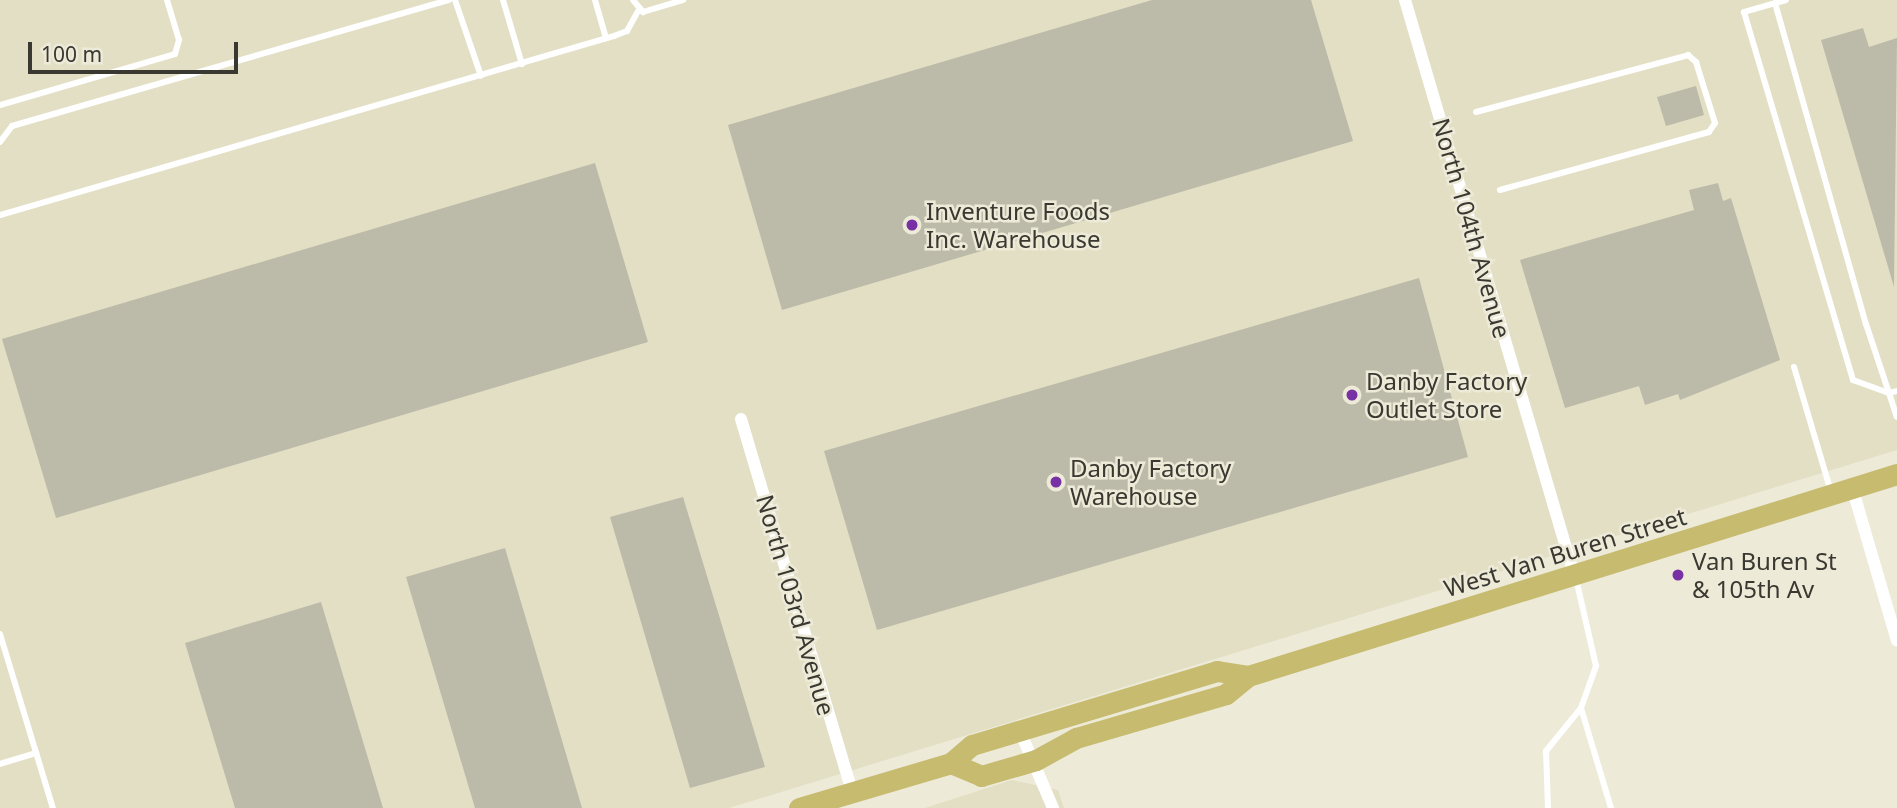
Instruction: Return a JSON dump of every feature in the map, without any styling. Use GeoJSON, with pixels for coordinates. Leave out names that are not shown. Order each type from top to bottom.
{"type":"FeatureCollection","features":[{"type":"Feature","properties":{"kind":"main road","name":"West Van Buren Street"},"geometry":{"type":"LineString","coordinates":[[951,764],[981,776],[1036,760],[1076,738],[1226,694],[1248,676],[1575,578],[1897,474]]}},
{"type":"Feature","properties":{"kind":"main road","name":"West Van Buren Street"},"geometry":{"type":"LineString","coordinates":[[799,808],[951,764],[972,745],[1217,671],[1248,676]]}},
{"type":"Feature","properties":{"kind":"main road"},"geometry":{"type":"LineString","coordinates":[[1036,760],[1070,727],[1137,706],[1150,691]]}},
{"type":"Feature","properties":{"kind":"street","name":"North 104th Avenue"},"geometry":{"type":"LineString","coordinates":[[1405,0],[1575,578]]}},
{"type":"Feature","properties":{"kind":"street","name":"North 103rd Avenue"},"geometry":{"type":"LineString","coordinates":[[741,419],[852,792]]}},
{"type":"Feature","properties":{"kind":"street"},"geometry":{"type":"LineString","coordinates":[[1842,490],[1897,641]]}},
{"type":"Feature","properties":{"kind":"street"},"geometry":{"type":"LineString","coordinates":[[1020,731],[1036,760],[1053,808]]}},
{"type":"Feature","properties":{"kind":"lane"},"geometry":{"type":"LineString","coordinates":[[0,104],[175,54],[179,40],[167,0]]}},
{"type":"Feature","properties":{"kind":"lane"},"geometry":{"type":"LineString","coordinates":[[0,142],[12,126],[449,0]]}},
{"type":"Feature","properties":{"kind":"lane"},"geometry":{"type":"LineString","coordinates":[[455,0],[481,76]]}},
{"type":"Feature","properties":{"kind":"lane"},"geometry":{"type":"LineString","coordinates":[[503,0],[522,64]]}},
{"type":"Feature","properties":{"kind":"lane"},"geometry":{"type":"LineString","coordinates":[[594,0],[606,38]]}},
{"type":"Feature","properties":{"kind":"lane"},"geometry":{"type":"LineString","coordinates":[[633,0],[638,11]]}},
{"type":"Feature","properties":{"kind":"lane"},"geometry":{"type":"LineString","coordinates":[[0,215],[606,38],[627,31],[638,11],[683,0]]}},
{"type":"Feature","properties":{"kind":"lane"},"geometry":{"type":"LineString","coordinates":[[1786,0],[1744,12],[1853,380],[1889,393],[1897,391]]}},
{"type":"Feature","properties":{"kind":"lane"},"geometry":{"type":"LineString","coordinates":[[1775,3],[1897,417]]}},
{"type":"Feature","properties":{"kind":"lane"},"geometry":{"type":"LineString","coordinates":[[1476,112],[1688,55],[1696,62],[1715,123],[1709,132],[1500,190]]}},
{"type":"Feature","properties":{"kind":"lane"},"geometry":{"type":"LineString","coordinates":[[1794,367],[1842,490]]}},
{"type":"Feature","properties":{"kind":"lane"},"geometry":{"type":"LineString","coordinates":[[1548,808],[1546,751],[1581,708],[1597,650],[1575,578]]}},
{"type":"Feature","properties":{"kind":"lane"},"geometry":{"type":"LineString","coordinates":[[0,634],[53,808]]}},
{"type":"Feature","properties":{"kind":"lane"},"geometry":{"type":"LineString","coordinates":[[1581,708],[1611,808]]}},
{"type":"Feature","properties":{"kind":"lane"},"geometry":{"type":"LineString","coordinates":[[0,764],[36,753]]}},
{"type":"Feature","properties":{"kind":"shaded area"},"geometry":{"type":"Polygon","coordinates":[[[0,0],[1897,0],[1897,450],[729,808],[0,808],[0,0]]]}},
{"type":"Feature","properties":{"kind":"shaded area"},"geometry":{"type":"Polygon","coordinates":[[[1012,780],[1058,790],[1064,808],[925,808],[1012,780]]]}},
{"type":"Feature","properties":{"kind":"building","name":"Inventure Foods Inc. Warehouse"},"geometry":{"type":"Polygon","coordinates":[[[1152,0],[1311,0],[1353,141],[782,310],[728,125],[1152,0]]]}},
{"type":"Feature","properties":{"kind":"building"},"geometry":{"type":"Polygon","coordinates":[[[1863,28],[1869,47],[1897,38],[1894,287],[1821,40],[1863,28]]]}},
{"type":"Feature","properties":{"kind":"building"},"geometry":{"type":"Polygon","coordinates":[[[1696,86],[1704,115],[1666,126],[1657,97],[1696,86]]]}},
{"type":"Feature","properties":{"kind":"building"},"geometry":{"type":"Polygon","coordinates":[[[595,163],[648,342],[56,518],[2,339],[595,163]]]}},
{"type":"Feature","properties":{"kind":"building"},"geometry":{"type":"Polygon","coordinates":[[[1718,183],[1723,201],[1731,198],[1780,360],[1680,400],[1678,394],[1645,405],[1639,386],[1565,408],[1520,260],[1694,210],[1689,190],[1718,183]]]}},
{"type":"Feature","properties":{"kind":"building","name":"Danby Factory Warehouse"},"geometry":{"type":"Polygon","coordinates":[[[1419,278],[1468,457],[877,630],[824,451],[1419,278]]]}},
{"type":"Feature","properties":{"kind":"building"},"geometry":{"type":"Polygon","coordinates":[[[683,497],[765,767],[690,788],[610,517],[683,497]]]}},
{"type":"Feature","properties":{"kind":"building"},"geometry":{"type":"Polygon","coordinates":[[[505,548],[582,808],[475,808],[406,577],[505,548]]]}},
{"type":"Feature","properties":{"kind":"building"},"geometry":{"type":"Polygon","coordinates":[[[321,602],[383,808],[235,808],[185,643],[321,602]]]}},
{"type":"Feature","properties":{"kind":"place","name":"Inventure Foods Inc. Warehouse"},"geometry":{"type":"Point","coordinates":[912,225]}},
{"type":"Feature","properties":{"kind":"place","name":"Danby Factory Outlet Store"},"geometry":{"type":"Point","coordinates":[1352,395]}},
{"type":"Feature","properties":{"kind":"place","name":"Danby Factory Warehouse"},"geometry":{"type":"Point","coordinates":[1056,482]}},
{"type":"Feature","properties":{"kind":"place","name":"Van Buren St & 105th Av"},"geometry":{"type":"Point","coordinates":[1678,575]}}]}
